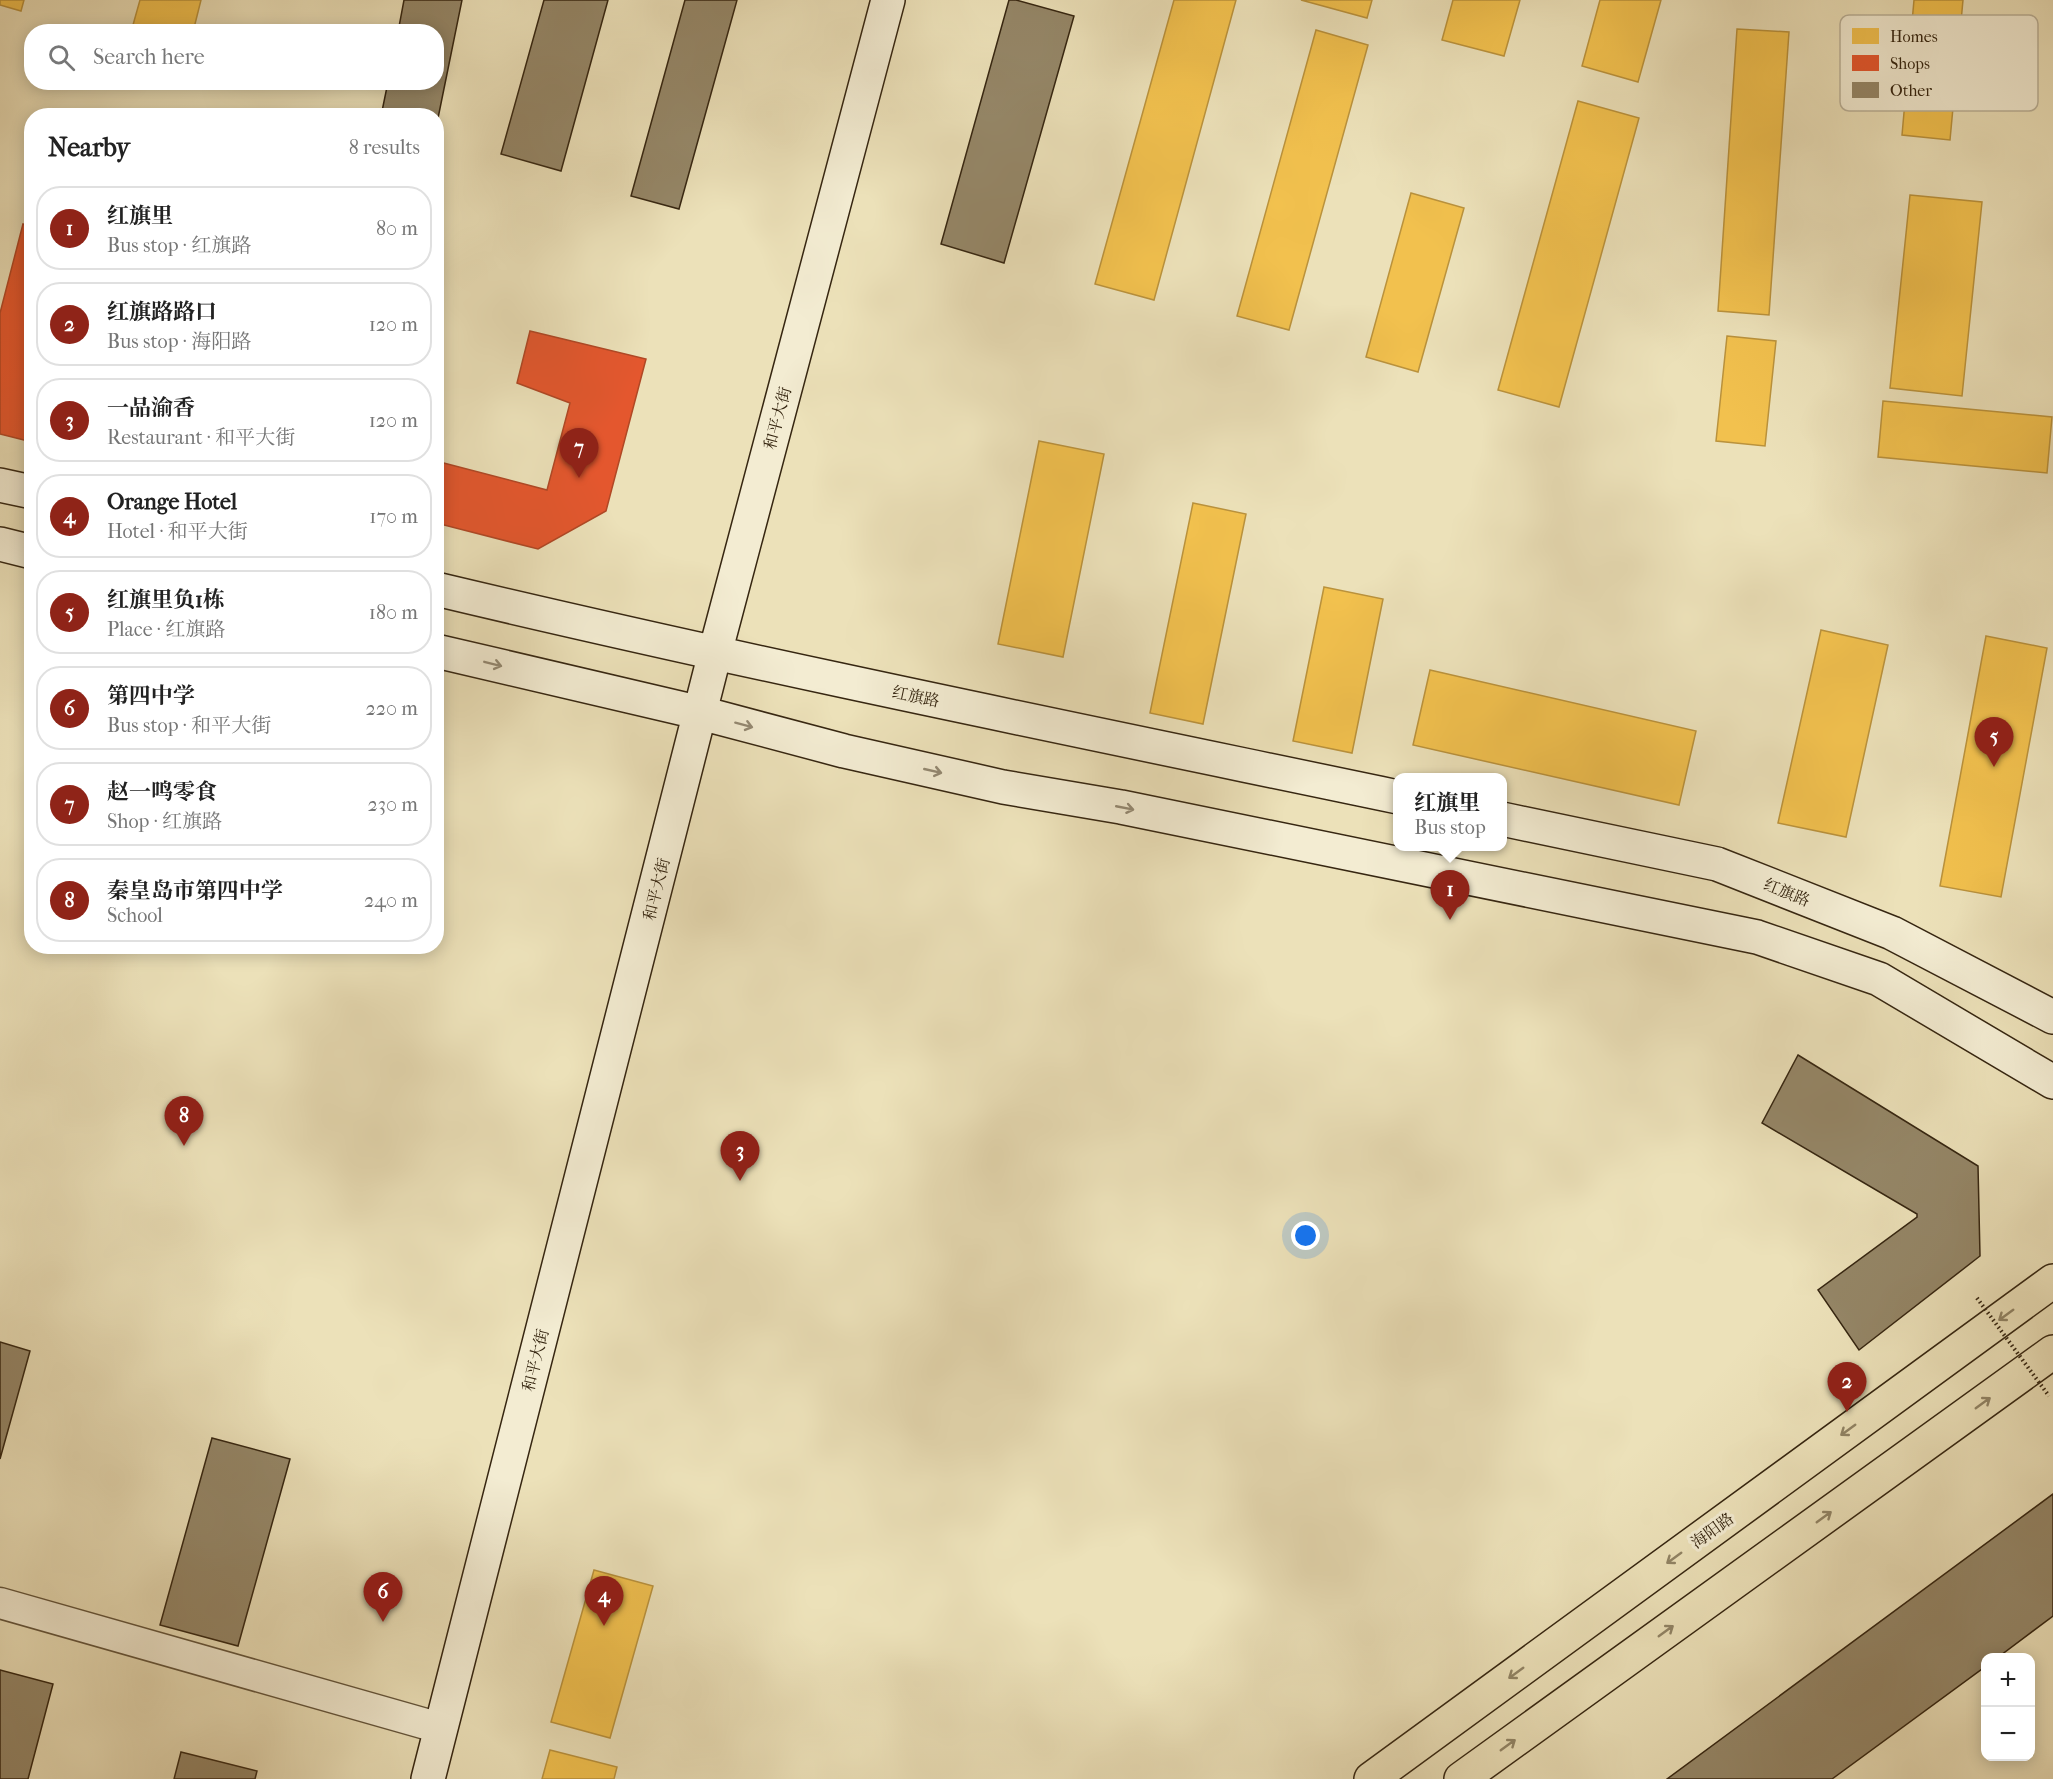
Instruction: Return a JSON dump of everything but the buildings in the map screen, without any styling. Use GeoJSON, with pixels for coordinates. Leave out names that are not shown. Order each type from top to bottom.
{"type":"FeatureCollection","features":[{"type":"Feature","properties":{"kind":"main road","name":"和平大街"},"geometry":{"type":"LineString","coordinates":[[428,1779],[715,653],[888,0]]}},
{"type":"Feature","properties":{"kind":"main road"},"geometry":{"type":"LineString","coordinates":[[0,485],[24,490]]}},
{"type":"Feature","properties":{"kind":"main road"},"geometry":{"type":"LineString","coordinates":[[0,544],[24,550]]}},
{"type":"Feature","properties":{"kind":"main road","name":"红旗路"},"geometry":{"type":"LineString","coordinates":[[444,591],[632,636],[1393,796]]}},
{"type":"Feature","properties":{"kind":"main road"},"geometry":{"type":"LineString","coordinates":[[444,653],[701,713],[844,751],[1003,787],[1133,809],[1757,937],[1879,979],[2053,1082]]}},
{"type":"Feature","properties":{"kind":"main road","name":"红旗路"},"geometry":{"type":"LineString","coordinates":[[1507,820],[1717,864],[1892,933],[2053,1017]]}},
{"type":"Feature","properties":{"kind":"main road","name":"海阳路"},"geometry":{"type":"LineString","coordinates":[[1371,1779],[2053,1281]]}},
{"type":"Feature","properties":{"kind":"main road"},"geometry":{"type":"LineString","coordinates":[[1461,1779],[2053,1352]]}},
{"type":"Feature","properties":{"kind":"street"},"geometry":{"type":"LineString","coordinates":[[0,1603],[440,1728]]}},
{"type":"Feature","properties":{"kind":"path"},"geometry":{"type":"LineString","coordinates":[[1977,1298],[2049,1396]]}},
{"type":"Feature","properties":{"kind":"place","name":"赵一鸣零食"},"geometry":{"type":"Point","coordinates":[579,478]}},
{"type":"Feature","properties":{"kind":"place","name":"红旗里负1栋"},"geometry":{"type":"Point","coordinates":[1994,767]}},
{"type":"Feature","properties":{"kind":"place","name":"红旗里"},"geometry":{"type":"Point","coordinates":[1450,920]}},
{"type":"Feature","properties":{"kind":"place","name":"秦皇岛市第四中学"},"geometry":{"type":"Point","coordinates":[184,1146]}},
{"type":"Feature","properties":{"kind":"place","name":"一品渝香"},"geometry":{"type":"Point","coordinates":[740,1181]}},
{"type":"Feature","properties":{"kind":"place","name":"红旗路路口"},"geometry":{"type":"Point","coordinates":[1847,1412]}},
{"type":"Feature","properties":{"kind":"place","name":"第四中学"},"geometry":{"type":"Point","coordinates":[383,1622]}},
{"type":"Feature","properties":{"kind":"place","name":"Orange Hotel"},"geometry":{"type":"Point","coordinates":[604,1626]}}]}
